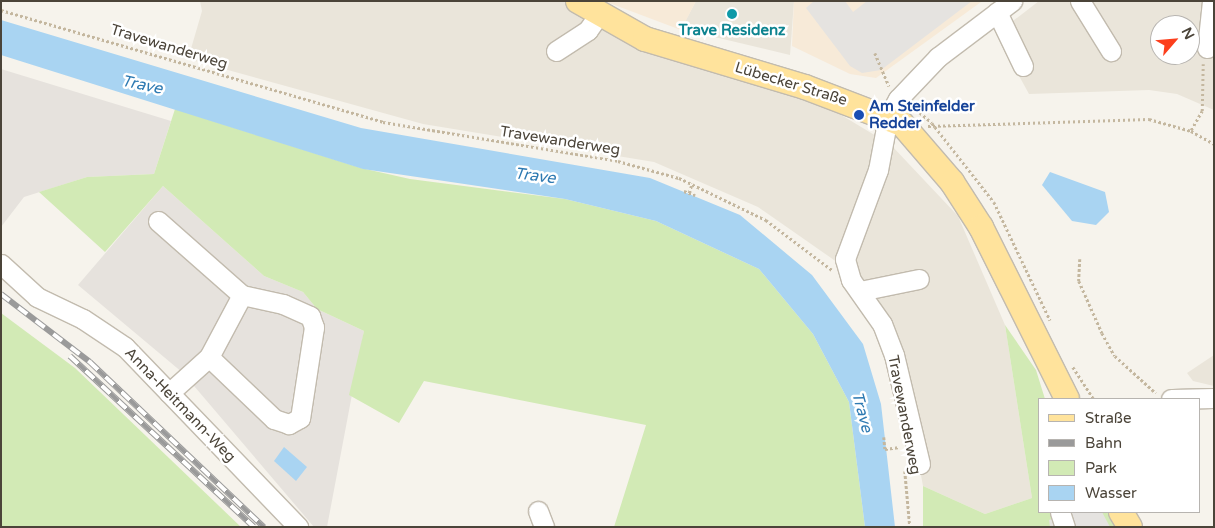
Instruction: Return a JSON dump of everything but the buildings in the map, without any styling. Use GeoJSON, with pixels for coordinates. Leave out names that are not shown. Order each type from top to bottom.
{"type":"FeatureCollection","features":[{"type":"Feature","properties":{"kind":"main road","name":"Lübecker Straße"},"geometry":{"type":"LineString","coordinates":[[586,5],[645,39],[894,107],[981,228],[1066,398]]}},
{"type":"Feature","properties":{"kind":"main road"},"geometry":{"type":"LineString","coordinates":[[1122,513],[1130,527]]}},
{"type":"Feature","properties":{"kind":"street"},"geometry":{"type":"LineString","coordinates":[[1080,1],[1111,51]]}},
{"type":"Feature","properties":{"kind":"street"},"geometry":{"type":"LineString","coordinates":[[1207,48],[1212,1]]}},
{"type":"Feature","properties":{"kind":"street"},"geometry":{"type":"LineString","coordinates":[[556,51],[572,42],[586,5]]}},
{"type":"Feature","properties":{"kind":"street"},"geometry":{"type":"LineString","coordinates":[[912,466],[894,354],[845,259],[878,170],[894,107],[938,57],[1005,6],[1023,66]]}},
{"type":"Feature","properties":{"kind":"street"},"geometry":{"type":"LineString","coordinates":[[158,221],[242,295],[283,304],[310,316],[314,327],[300,418],[288,424],[274,420],[209,357]]}},
{"type":"Feature","properties":{"kind":"street","name":"Anna-Heitmann-Weg"},"geometry":{"type":"LineString","coordinates":[[1,264],[37,298],[84,319],[125,347],[298,527]]}},
{"type":"Feature","properties":{"kind":"street"},"geometry":{"type":"LineString","coordinates":[[860,291],[919,280]]}},
{"type":"Feature","properties":{"kind":"street"},"geometry":{"type":"LineString","coordinates":[[169,393],[209,357],[242,295]]}},
{"type":"Feature","properties":{"kind":"street"},"geometry":{"type":"LineString","coordinates":[[1200,398],[1214,398]]}},
{"type":"Feature","properties":{"kind":"street"},"geometry":{"type":"LineString","coordinates":[[1060,513],[1065,527]]}},
{"type":"Feature","properties":{"kind":"path","name":"Travewanderweg"},"geometry":{"type":"LineString","coordinates":[[1,10],[383,122],[618,161],[692,183],[766,220],[811,252],[838,279]]}},
{"type":"Feature","properties":{"kind":"path"},"geometry":{"type":"LineString","coordinates":[[1191,131],[1202,111],[1207,48]]}},
{"type":"Feature","properties":{"kind":"path"},"geometry":{"type":"LineString","coordinates":[[875,53],[882,81],[894,107]]}},
{"type":"Feature","properties":{"kind":"path"},"geometry":{"type":"LineString","coordinates":[[915,136],[932,123],[1149,118],[1191,131],[1214,144]]}},
{"type":"Feature","properties":{"kind":"path"},"geometry":{"type":"LineString","coordinates":[[689,193],[692,183]]}},
{"type":"Feature","properties":{"kind":"path"},"geometry":{"type":"LineString","coordinates":[[684,192],[695,195]]}},
{"type":"Feature","properties":{"kind":"path"},"geometry":{"type":"LineString","coordinates":[[1080,259],[1079,281],[1102,333],[1115,356],[1152,385],[1158,398]]}},
{"type":"Feature","properties":{"kind":"path"},"geometry":{"type":"LineString","coordinates":[[884,437],[885,449],[902,447]]}},
{"type":"Feature","properties":{"kind":"path","name":"Travewanderweg"},"geometry":{"type":"LineString","coordinates":[[900,438],[903,452]]}},
{"type":"Feature","properties":{"kind":"path","name":"Travewanderweg"},"geometry":{"type":"LineString","coordinates":[[910,527],[912,466]]}},
{"type":"Feature","properties":{"kind":"shaded area"},"geometry":{"type":"Polygon","coordinates":[[[200,1],[567,1],[828,107],[891,145],[958,216],[1005,325],[1032,498],[985,514],[923,486],[896,341],[862,285],[834,260],[758,207],[654,162],[423,124],[188,59],[202,11],[200,1]]]}},
{"type":"Feature","properties":{"kind":"shaded area"},"geometry":{"type":"Polygon","coordinates":[[[604,1],[696,1],[681,30],[604,1]]]}},
{"type":"Feature","properties":{"kind":"shaded area"},"geometry":{"type":"Polygon","coordinates":[[[696,1],[794,1],[790,55],[681,29],[696,1]]]}},
{"type":"Feature","properties":{"kind":"shaded area"},"geometry":{"type":"Polygon","coordinates":[[[794,1],[981,2],[876,78],[850,74],[792,46],[794,1]]]}},
{"type":"Feature","properties":{"kind":"shaded area"},"geometry":{"type":"Polygon","coordinates":[[[814,1],[845,1],[853,12],[867,1],[972,1],[881,70],[862,73],[850,66],[806,8],[814,1]]]}},
{"type":"Feature","properties":{"kind":"shaded area"},"geometry":{"type":"Polygon","coordinates":[[[1039,1],[1214,1],[1214,110],[1177,94],[1149,90],[1029,94],[996,34],[1039,1]]]}},
{"type":"Feature","properties":{"kind":"shaded area"},"geometry":{"type":"Polygon","coordinates":[[[1,69],[171,121],[154,174],[87,177],[24,197],[1,227],[1,69]]]}},
{"type":"Feature","properties":{"kind":"shaded area"},"geometry":{"type":"Polygon","coordinates":[[[163,186],[264,276],[303,292],[317,309],[364,331],[327,527],[314,527],[183,373],[78,285],[163,186]]]}},
{"type":"Feature","properties":{"kind":"shaded area"},"geometry":{"type":"Polygon","coordinates":[[[1214,355],[1214,386],[1193,381],[1187,373],[1214,355]]]}},
{"type":"Feature","properties":{"kind":"shaded area"},"geometry":{"type":"Polygon","coordinates":[[[1067,513],[1103,513],[1110,527],[1050,527],[1049,520],[1067,513]]]}},
{"type":"Feature","properties":{"kind":"green space"},"geometry":{"type":"Polygon","coordinates":[[[175,109],[361,168],[410,179],[565,199],[656,221],[759,269],[813,334],[849,402],[865,527],[614,527],[646,425],[424,381],[399,423],[349,395],[364,331],[317,309],[303,292],[264,276],[163,186],[105,252],[39,192],[87,177],[154,174],[175,109]]]}},
{"type":"Feature","properties":{"kind":"green space"},"geometry":{"type":"Polygon","coordinates":[[[1,313],[75,368],[241,527],[1,527],[1,313]]]}},
{"type":"Feature","properties":{"kind":"green space"},"geometry":{"type":"Polygon","coordinates":[[[1005,325],[1036,370],[1045,398],[1038,398],[1038,513],[1112,513],[1120,527],[923,527],[923,486],[985,514],[1032,498],[1005,325]]]}},
{"type":"Feature","properties":{"kind":"water","name":"Trave"},"geometry":{"type":"Polygon","coordinates":[[[1,20],[361,128],[650,178],[740,215],[812,275],[863,344],[881,404],[895,527],[865,527],[849,402],[813,334],[759,269],[656,221],[565,199],[363,169],[1,55],[1,20]]]}},
{"type":"Feature","properties":{"kind":"water"},"geometry":{"type":"Polygon","coordinates":[[[1050,172],[1105,192],[1109,212],[1096,225],[1072,221],[1042,185],[1050,172]]]}},
{"type":"Feature","properties":{"kind":"water"},"geometry":{"type":"Polygon","coordinates":[[[284,447],[307,467],[296,481],[274,461],[284,447]]]}},
{"type":"Feature","properties":{"kind":"railway"},"geometry":{"type":"LineString","coordinates":[[1,294],[90,362],[264,527]]}},
{"type":"Feature","properties":{"kind":"railway"},"geometry":{"type":"LineString","coordinates":[[70,356],[254,527]]}},
{"type":"Feature","properties":{"kind":"place","name":"Trave Residenz"},"geometry":{"type":"Point","coordinates":[732,14]}},
{"type":"Feature","properties":{"kind":"place","name":"Am Steinfelder Redder"},"geometry":{"type":"Point","coordinates":[859,115]}}]}
